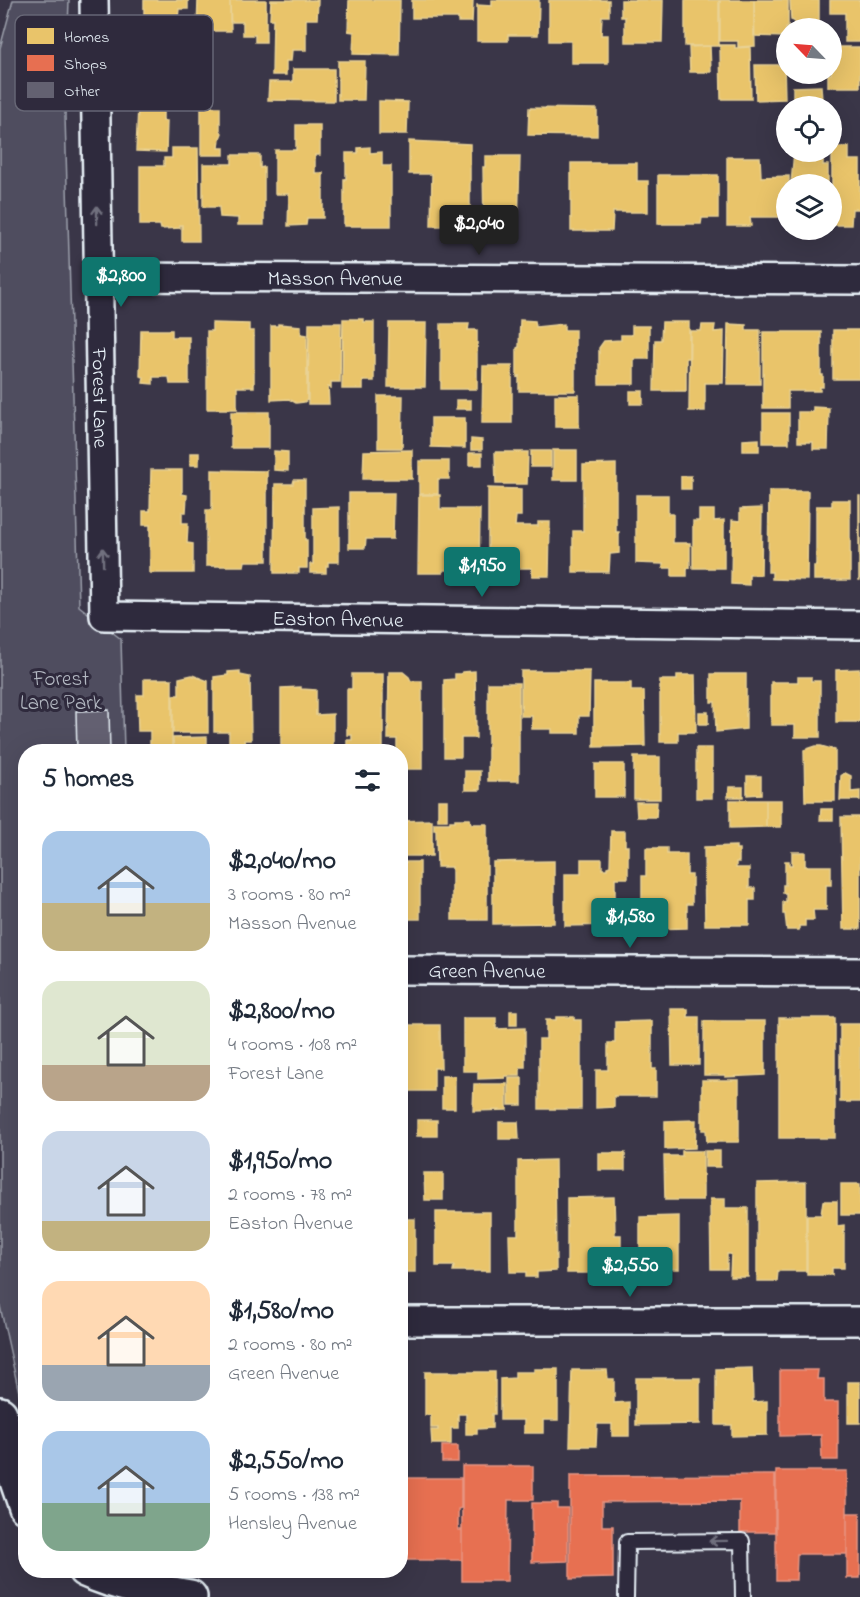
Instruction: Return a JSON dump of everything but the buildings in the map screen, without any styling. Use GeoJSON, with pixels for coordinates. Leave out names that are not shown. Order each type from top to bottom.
{"type":"FeatureCollection","features":[{"type":"Feature","properties":{"kind":"highway"},"geometry":{"type":"LineString","coordinates":[[0,1414],[9,1458],[18,1484]]}},
{"type":"Feature","properties":{"kind":"highway"},"geometry":{"type":"LineString","coordinates":[[102,1578],[137,1588],[190,1597]]}},
{"type":"Feature","properties":{"kind":"street","name":"Forest Lane"},"geometry":{"type":"LineString","coordinates":[[94,0],[94,15]]}},
{"type":"Feature","properties":{"kind":"street","name":"Forest Lane"},"geometry":{"type":"LineString","coordinates":[[96,111],[104,616]]}},
{"type":"Feature","properties":{"kind":"street","name":"Masson Avenue"},"geometry":{"type":"LineString","coordinates":[[98,277],[860,280]]}},
{"type":"Feature","properties":{"kind":"street","name":"Easton Avenue"},"geometry":{"type":"LineString","coordinates":[[104,616],[860,625]]}},
{"type":"Feature","properties":{"kind":"street","name":"Green Avenue"},"geometry":{"type":"LineString","coordinates":[[408,970],[860,972]]}},
{"type":"Feature","properties":{"kind":"street"},"geometry":{"type":"LineString","coordinates":[[408,1321],[860,1321]]}},
{"type":"Feature","properties":{"kind":"lane"},"geometry":{"type":"LineString","coordinates":[[626,1597],[627,1542],[742,1541],[743,1597]]}},
{"type":"Feature","properties":{"kind":"green space","name":"Forest Lane Park"},"geometry":{"type":"Polygon","coordinates":[[[13,0],[69,0],[68,15],[15,15],[15,111],[65,111],[79,606],[121,639],[124,744],[18,744],[18,1388],[0,1306],[0,48],[13,0]]]}}]}
